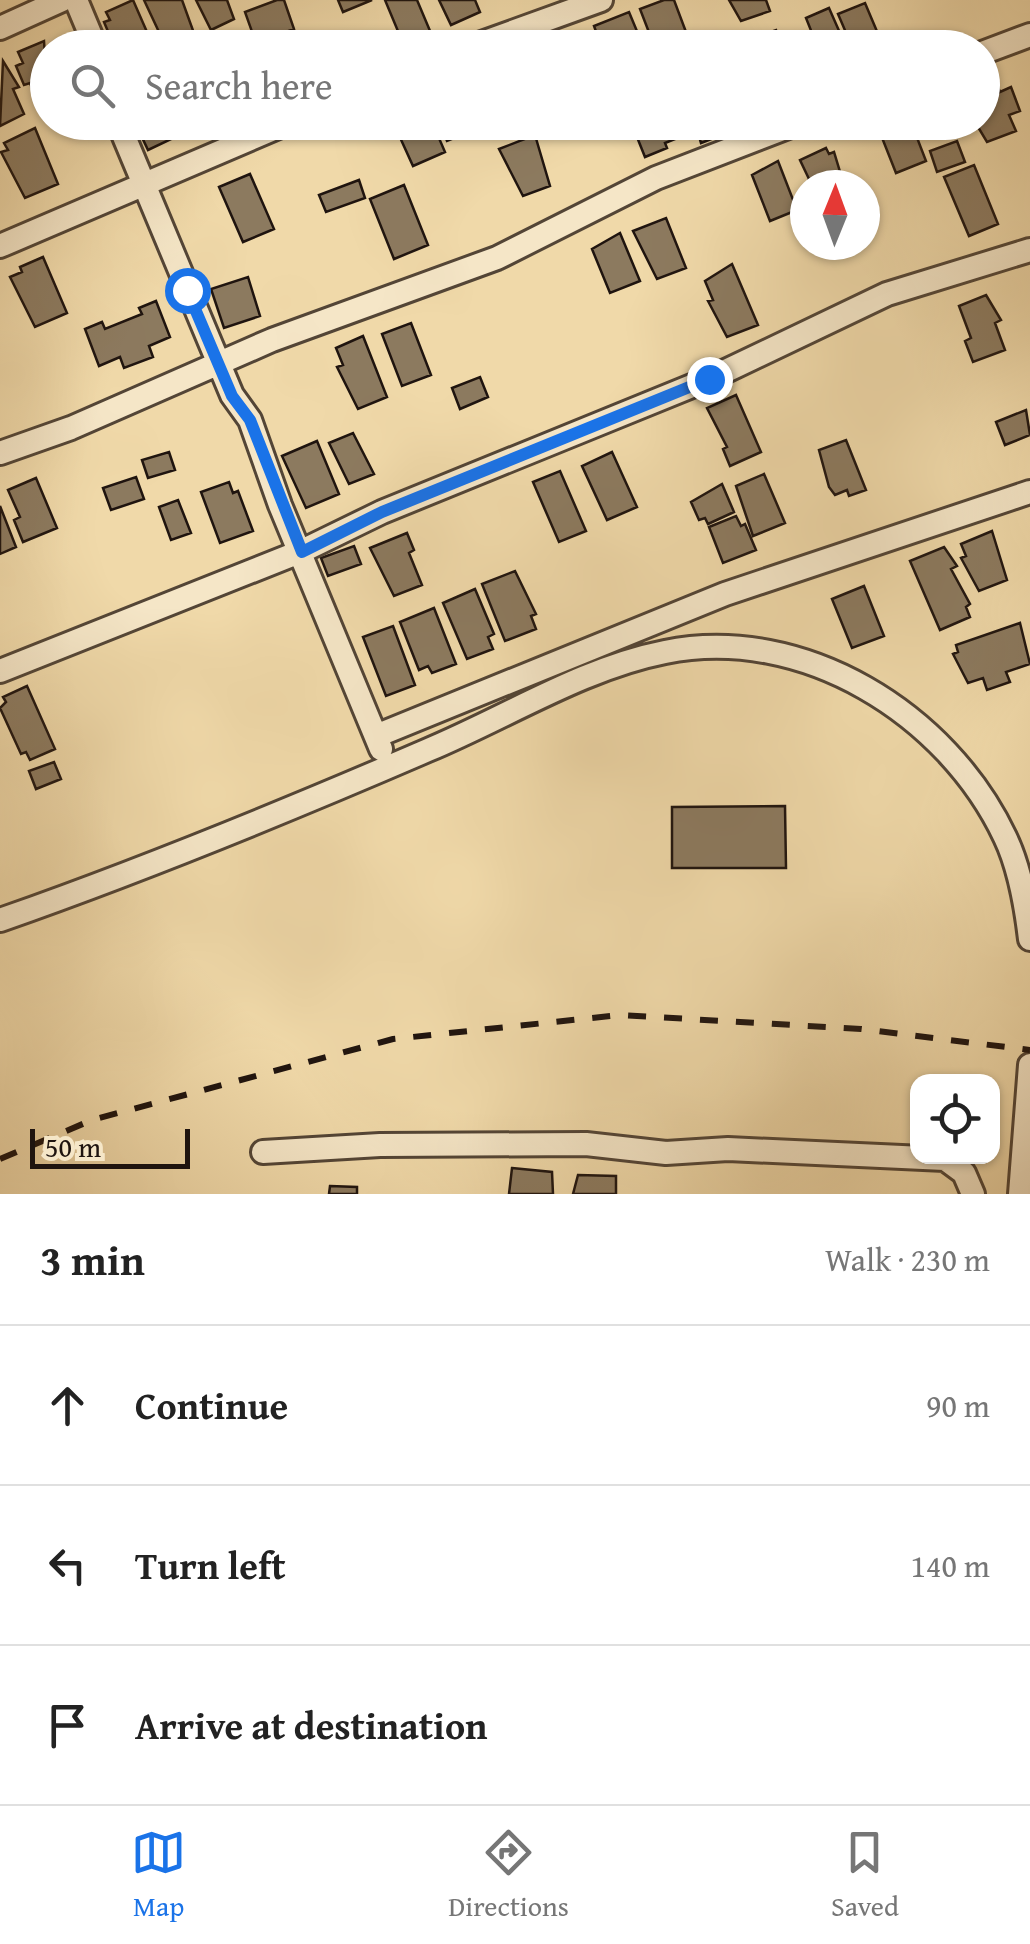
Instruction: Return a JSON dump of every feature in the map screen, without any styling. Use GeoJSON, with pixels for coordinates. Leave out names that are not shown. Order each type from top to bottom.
{"type":"FeatureCollection","features":[{"type":"Feature","properties":{"kind":"street"},"geometry":{"type":"LineString","coordinates":[[0,28],[62,0]]}},
{"type":"Feature","properties":{"kind":"street"},"geometry":{"type":"LineString","coordinates":[[76,0],[88,30]]}},
{"type":"Feature","properties":{"kind":"street"},"geometry":{"type":"LineString","coordinates":[[518,30],[601,0]]}},
{"type":"Feature","properties":{"kind":"street"},"geometry":{"type":"LineString","coordinates":[[1000,46],[1030,35]]}},
{"type":"Feature","properties":{"kind":"street"},"geometry":{"type":"LineString","coordinates":[[125,140],[221,362],[232,396],[250,420],[388,764]]}},
{"type":"Feature","properties":{"kind":"street"},"geometry":{"type":"LineString","coordinates":[[0,246],[247,140]]}},
{"type":"Feature","properties":{"kind":"street"},"geometry":{"type":"LineString","coordinates":[[0,453],[71,428],[221,362],[498,258],[656,178],[754,140]]}},
{"type":"Feature","properties":{"kind":"street"},"geometry":{"type":"LineString","coordinates":[[0,671],[302,552],[382,512],[709,379],[888,294],[1030,250]]}},
{"type":"Feature","properties":{"kind":"street"},"geometry":{"type":"LineString","coordinates":[[376,736],[725,594],[1030,492]]}},
{"type":"Feature","properties":{"kind":"street"},"geometry":{"type":"LineString","coordinates":[[0,920],[388,764],[624,662],[668,651],[704,648],[794,658],[854,680],[920,723],[972,779],[1006,838],[1028,901],[1030,939]]}},
{"type":"Feature","properties":{"kind":"street"},"geometry":{"type":"LineString","coordinates":[[1020,1194],[1030,1066]]}},
{"type":"Feature","properties":{"kind":"street"},"geometry":{"type":"LineString","coordinates":[[263,1152],[380,1145],[586,1144],[666,1153],[728,1149],[945,1160],[964,1173],[973,1194]]}},
{"type":"Feature","properties":{"kind":"building"},"geometry":{"type":"Polygon","coordinates":[[[133,0],[146,30],[107,30],[104,22],[110,20],[106,12],[133,0]]]}},
{"type":"Feature","properties":{"kind":"building"},"geometry":{"type":"Polygon","coordinates":[[[144,0],[182,0],[193,30],[158,30],[144,0]]]}},
{"type":"Feature","properties":{"kind":"building"},"geometry":{"type":"Polygon","coordinates":[[[196,0],[227,0],[234,19],[211,30],[196,0]]]}},
{"type":"Feature","properties":{"kind":"building"},"geometry":{"type":"Polygon","coordinates":[[[284,0],[294,29],[251,30],[245,12],[284,0]]]}},
{"type":"Feature","properties":{"kind":"building"},"geometry":{"type":"Polygon","coordinates":[[[338,0],[372,0],[343,12],[338,0]]]}},
{"type":"Feature","properties":{"kind":"building"},"geometry":{"type":"Polygon","coordinates":[[[385,0],[417,0],[430,30],[398,30],[385,0]]]}},
{"type":"Feature","properties":{"kind":"building"},"geometry":{"type":"Polygon","coordinates":[[[439,0],[475,0],[480,12],[451,25],[439,0]]]}},
{"type":"Feature","properties":{"kind":"building"},"geometry":{"type":"Polygon","coordinates":[[[674,0],[685,30],[648,30],[640,9],[674,0]]]}},
{"type":"Feature","properties":{"kind":"building"},"geometry":{"type":"Polygon","coordinates":[[[729,0],[766,0],[770,11],[741,21],[729,0]]]}},
{"type":"Feature","properties":{"kind":"building"},"geometry":{"type":"Polygon","coordinates":[[[865,3],[876,30],[845,30],[838,14],[865,3]]]}},
{"type":"Feature","properties":{"kind":"building"},"geometry":{"type":"Polygon","coordinates":[[[829,8],[839,30],[811,30],[806,18],[829,8]]]}},
{"type":"Feature","properties":{"kind":"building"},"geometry":{"type":"Polygon","coordinates":[[[629,12],[636,30],[595,30],[594,26],[629,12]]]}},
{"type":"Feature","properties":{"kind":"building"},"geometry":{"type":"Polygon","coordinates":[[[30,47],[30,83],[24,85],[16,66],[23,63],[18,52],[30,47]]]}},
{"type":"Feature","properties":{"kind":"building"},"geometry":{"type":"Polygon","coordinates":[[[3,61],[19,87],[13,89],[24,114],[0,126],[3,61]]]}},
{"type":"Feature","properties":{"kind":"building"},"geometry":{"type":"Polygon","coordinates":[[[1011,87],[1020,111],[1009,115],[1016,131],[1000,137],[1000,92],[1011,87]]]}},
{"type":"Feature","properties":{"kind":"building"},"geometry":{"type":"Polygon","coordinates":[[[30,130],[30,140],[40,140],[58,184],[25,198],[1,152],[8,150],[4,143],[30,130]]]}},
{"type":"Feature","properties":{"kind":"building"},"geometry":{"type":"Polygon","coordinates":[[[143,140],[169,140],[148,150],[143,140]]]}},
{"type":"Feature","properties":{"kind":"building"},"geometry":{"type":"Polygon","coordinates":[[[401,140],[440,140],[445,152],[413,166],[401,140]]]}},
{"type":"Feature","properties":{"kind":"building"},"geometry":{"type":"Polygon","coordinates":[[[522,140],[536,140],[550,186],[523,196],[499,149],[522,140]]]}},
{"type":"Feature","properties":{"kind":"building"},"geometry":{"type":"Polygon","coordinates":[[[638,140],[672,140],[665,143],[667,148],[645,157],[638,140]]]}},
{"type":"Feature","properties":{"kind":"building"},"geometry":{"type":"Polygon","coordinates":[[[883,140],[918,140],[926,161],[896,173],[883,140]]]}},
{"type":"Feature","properties":{"kind":"building"},"geometry":{"type":"Polygon","coordinates":[[[957,141],[965,162],[937,172],[930,151],[957,141]]]}},
{"type":"Feature","properties":{"kind":"building"},"geometry":{"type":"Polygon","coordinates":[[[826,148],[829,154],[834,152],[839,170],[805,170],[800,160],[826,148]]]}},
{"type":"Feature","properties":{"kind":"building"},"geometry":{"type":"Polygon","coordinates":[[[778,161],[790,192],[790,213],[770,221],[752,175],[778,161]]]}},
{"type":"Feature","properties":{"kind":"building"},"geometry":{"type":"Polygon","coordinates":[[[974,165],[998,224],[969,236],[944,177],[974,165]]]}},
{"type":"Feature","properties":{"kind":"building"},"geometry":{"type":"Polygon","coordinates":[[[250,174],[274,229],[243,242],[219,187],[250,174]]]}},
{"type":"Feature","properties":{"kind":"building"},"geometry":{"type":"Polygon","coordinates":[[[359,180],[365,198],[326,212],[319,195],[359,180]]]}},
{"type":"Feature","properties":{"kind":"building"},"geometry":{"type":"Polygon","coordinates":[[[404,185],[428,245],[394,259],[370,199],[404,185]]]}},
{"type":"Feature","properties":{"kind":"building"},"geometry":{"type":"Polygon","coordinates":[[[666,218],[686,268],[657,279],[633,231],[666,218]]]}},
{"type":"Feature","properties":{"kind":"building"},"geometry":{"type":"Polygon","coordinates":[[[620,233],[640,281],[610,293],[592,249],[620,233]]]}},
{"type":"Feature","properties":{"kind":"building"},"geometry":{"type":"Polygon","coordinates":[[[43,257],[67,313],[35,327],[10,277],[22,272],[20,267],[43,257]]]}},
{"type":"Feature","properties":{"kind":"building"},"geometry":{"type":"Polygon","coordinates":[[[732,264],[758,325],[727,337],[708,301],[713,300],[705,281],[732,264]]]}},
{"type":"Feature","properties":{"kind":"building"},"geometry":{"type":"Polygon","coordinates":[[[248,277],[260,316],[224,328],[211,289],[248,277]]]}},
{"type":"Feature","properties":{"kind":"building"},"geometry":{"type":"Polygon","coordinates":[[[986,295],[1001,320],[995,323],[1005,350],[973,362],[965,341],[971,338],[959,306],[986,295]]]}},
{"type":"Feature","properties":{"kind":"building"},"geometry":{"type":"Polygon","coordinates":[[[156,301],[170,337],[149,346],[153,357],[124,368],[120,357],[99,366],[85,329],[102,322],[105,329],[142,314],[139,308],[156,301]]]}},
{"type":"Feature","properties":{"kind":"building"},"geometry":{"type":"Polygon","coordinates":[[[411,323],[431,375],[402,386],[382,334],[411,323]]]}},
{"type":"Feature","properties":{"kind":"building"},"geometry":{"type":"Polygon","coordinates":[[[363,336],[387,397],[358,409],[337,367],[343,365],[336,348],[363,336]]]}},
{"type":"Feature","properties":{"kind":"building"},"geometry":{"type":"Polygon","coordinates":[[[480,377],[488,397],[460,409],[452,388],[480,377]]]}},
{"type":"Feature","properties":{"kind":"building"},"geometry":{"type":"Polygon","coordinates":[[[736,395],[761,452],[730,466],[723,449],[727,447],[707,408],[736,395]]]}},
{"type":"Feature","properties":{"kind":"building"},"geometry":{"type":"Polygon","coordinates":[[[1026,410],[1030,435],[1005,445],[996,422],[1026,410]]]}},
{"type":"Feature","properties":{"kind":"building"},"geometry":{"type":"Polygon","coordinates":[[[353,433],[374,474],[349,484],[329,443],[353,433]]]}},
{"type":"Feature","properties":{"kind":"building"},"geometry":{"type":"Polygon","coordinates":[[[846,440],[866,490],[849,496],[847,490],[835,495],[819,450],[846,440]]]}},
{"type":"Feature","properties":{"kind":"building"},"geometry":{"type":"Polygon","coordinates":[[[317,441],[339,494],[306,508],[282,456],[317,441]]]}},
{"type":"Feature","properties":{"kind":"building"},"geometry":{"type":"Polygon","coordinates":[[[169,452],[175,470],[148,478],[142,460],[169,452]]]}},
{"type":"Feature","properties":{"kind":"building"},"geometry":{"type":"Polygon","coordinates":[[[612,452],[637,507],[607,520],[582,466],[612,452]]]}},
{"type":"Feature","properties":{"kind":"building"},"geometry":{"type":"Polygon","coordinates":[[[560,471],[586,531],[559,542],[533,482],[560,471]]]}},
{"type":"Feature","properties":{"kind":"building"},"geometry":{"type":"Polygon","coordinates":[[[764,474],[785,523],[753,536],[736,486],[764,474]]]}},
{"type":"Feature","properties":{"kind":"building"},"geometry":{"type":"Polygon","coordinates":[[[136,477],[144,499],[111,510],[103,488],[136,477]]]}},
{"type":"Feature","properties":{"kind":"building"},"geometry":{"type":"Polygon","coordinates":[[[36,478],[57,528],[23,542],[14,520],[20,517],[8,490],[36,478]]]}},
{"type":"Feature","properties":{"kind":"building"},"geometry":{"type":"Polygon","coordinates":[[[229,482],[233,493],[238,491],[253,531],[220,543],[201,492],[229,482]]]}},
{"type":"Feature","properties":{"kind":"building"},"geometry":{"type":"Polygon","coordinates":[[[722,484],[734,512],[708,524],[705,518],[699,520],[691,502],[722,484]]]}},
{"type":"Feature","properties":{"kind":"building"},"geometry":{"type":"Polygon","coordinates":[[[178,500],[191,533],[171,540],[159,507],[178,500]]]}},
{"type":"Feature","properties":{"kind":"building"},"geometry":{"type":"Polygon","coordinates":[[[0,506],[16,547],[0,554],[0,506]]]}},
{"type":"Feature","properties":{"kind":"building"},"geometry":{"type":"Polygon","coordinates":[[[736,516],[741,526],[745,524],[756,550],[723,563],[709,527],[736,516]]]}},
{"type":"Feature","properties":{"kind":"building"},"geometry":{"type":"Polygon","coordinates":[[[992,531],[1007,580],[979,591],[961,558],[966,556],[961,544],[992,531]]]}},
{"type":"Feature","properties":{"kind":"building"},"geometry":{"type":"Polygon","coordinates":[[[407,533],[414,550],[409,553],[422,585],[394,596],[370,548],[407,533]]]}},
{"type":"Feature","properties":{"kind":"building"},"geometry":{"type":"Polygon","coordinates":[[[354,546],[361,564],[328,576],[321,558],[354,546]]]}},
{"type":"Feature","properties":{"kind":"building"},"geometry":{"type":"Polygon","coordinates":[[[944,547],[957,566],[951,569],[970,604],[966,607],[970,617],[940,630],[910,561],[944,547]]]}},
{"type":"Feature","properties":{"kind":"building"},"geometry":{"type":"Polygon","coordinates":[[[515,571],[536,614],[531,616],[536,629],[505,641],[482,584],[515,571]]]}},
{"type":"Feature","properties":{"kind":"building"},"geometry":{"type":"Polygon","coordinates":[[[864,586],[884,636],[852,648],[832,599],[864,586]]]}},
{"type":"Feature","properties":{"kind":"building"},"geometry":{"type":"Polygon","coordinates":[[[475,589],[494,634],[488,637],[493,649],[467,659],[443,603],[475,589]]]}},
{"type":"Feature","properties":{"kind":"building"},"geometry":{"type":"Polygon","coordinates":[[[434,608],[456,664],[432,673],[428,666],[419,670],[400,622],[434,608]]]}},
{"type":"Feature","properties":{"kind":"building"},"geometry":{"type":"Polygon","coordinates":[[[1020,623],[1030,664],[1006,672],[1010,682],[987,690],[983,678],[968,683],[953,654],[958,652],[956,645],[1020,623]]]}},
{"type":"Feature","properties":{"kind":"building"},"geometry":{"type":"Polygon","coordinates":[[[393,626],[415,685],[386,696],[363,637],[393,626]]]}},
{"type":"Feature","properties":{"kind":"building"},"geometry":{"type":"Polygon","coordinates":[[[27,686],[55,749],[30,760],[26,752],[21,754],[0,708],[6,702],[3,697],[27,686]]]}},
{"type":"Feature","properties":{"kind":"building"},"geometry":{"type":"Polygon","coordinates":[[[54,762],[61,779],[36,789],[29,771],[54,762]]]}},
{"type":"Feature","properties":{"kind":"building"},"geometry":{"type":"Polygon","coordinates":[[[785,806],[786,868],[672,868],[672,807],[785,806]]]}},
{"type":"Feature","properties":{"kind":"building"},"geometry":{"type":"Polygon","coordinates":[[[512,1168],[552,1172],[553,1194],[509,1194],[512,1168]]]}},
{"type":"Feature","properties":{"kind":"building"},"geometry":{"type":"Polygon","coordinates":[[[578,1175],[616,1176],[616,1194],[573,1194],[578,1175]]]}},
{"type":"Feature","properties":{"kind":"building"},"geometry":{"type":"Polygon","coordinates":[[[330,1186],[357,1187],[357,1194],[329,1194],[330,1186]]]}},
{"type":"Feature","properties":{"kind":"railway"},"geometry":{"type":"LineString","coordinates":[[0,1159],[92,1120],[393,1039],[620,1015],[861,1029],[1030,1050]]}},
{"type":"Feature","properties":{"kind":"route"},"geometry":{"type":"LineString","coordinates":[[187,290],[221,362],[232,396],[250,420],[280,505],[302,552],[382,512],[709,379]]}}]}
